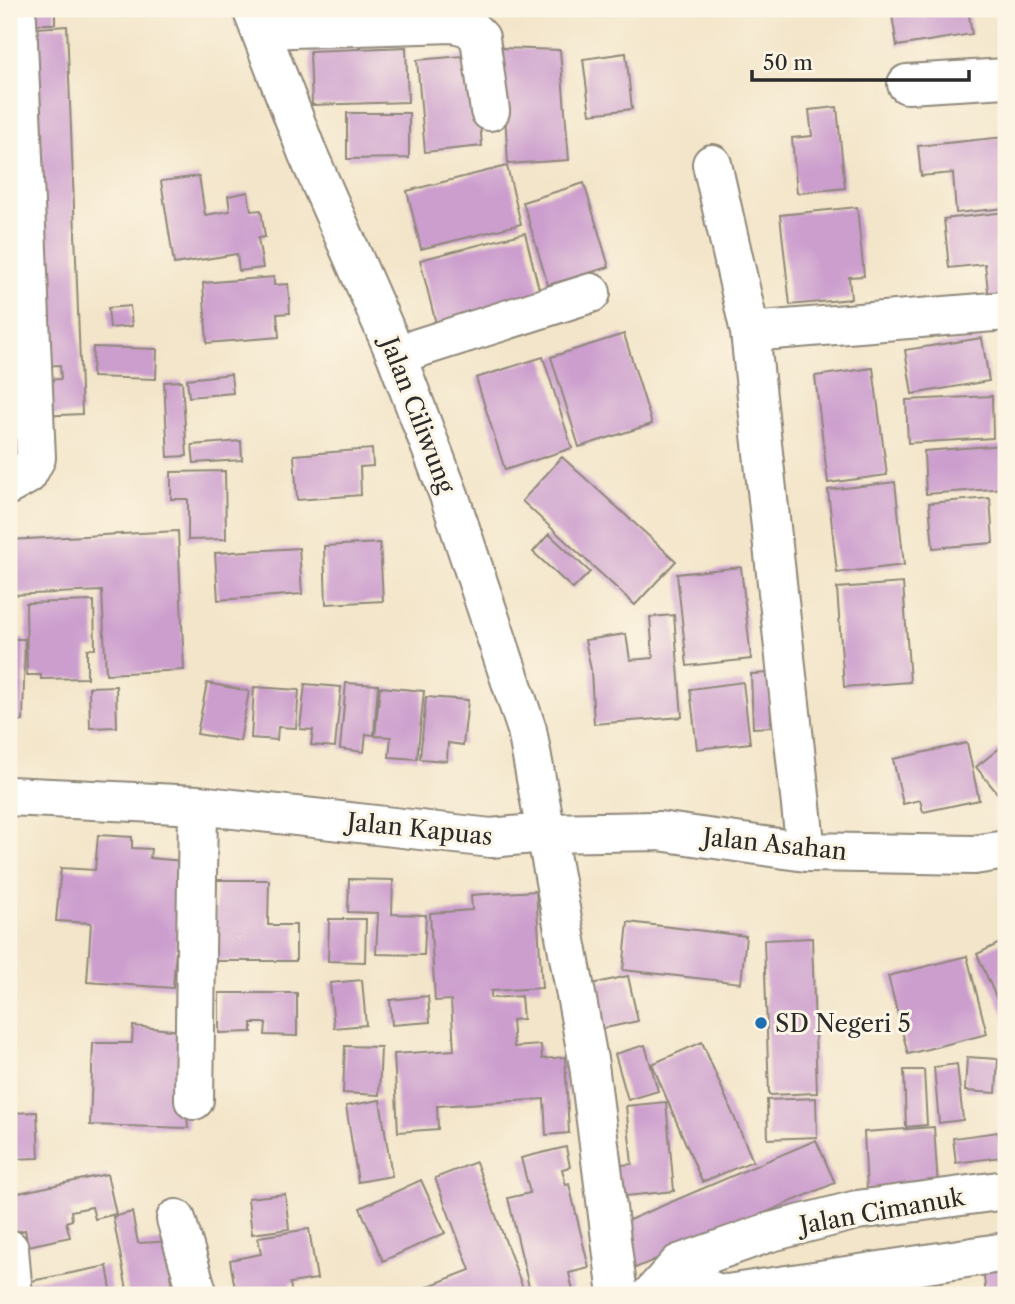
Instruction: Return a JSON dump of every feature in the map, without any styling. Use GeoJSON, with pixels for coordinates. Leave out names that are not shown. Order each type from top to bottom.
{"type":"FeatureCollection","features":[{"type":"Feature","properties":{"kind":"street"},"geometry":{"type":"LineString","coordinates":[[9,10],[17,19],[36,458],[27,475],[9,485]]}},
{"type":"Feature","properties":{"kind":"street"},"geometry":{"type":"LineString","coordinates":[[256,19],[453,23],[469,27],[480,38],[490,111]]}},
{"type":"Feature","properties":{"kind":"street","name":"Jalan Ciliwung"},"geometry":{"type":"LineString","coordinates":[[256,19],[307,152],[396,355],[450,498],[527,730],[589,1065],[618,1295]]}},
{"type":"Feature","properties":{"kind":"street"},"geometry":{"type":"LineString","coordinates":[[907,84],[1006,78]]}},
{"type":"Feature","properties":{"kind":"street"},"geometry":{"type":"LineString","coordinates":[[712,164],[750,332],[806,852]]}},
{"type":"Feature","properties":{"kind":"street"},"geometry":{"type":"LineString","coordinates":[[396,355],[591,293]]}},
{"type":"Feature","properties":{"kind":"street"},"geometry":{"type":"LineString","coordinates":[[750,332],[1006,317]]}},
{"type":"Feature","properties":{"kind":"street","name":"Jalan Kapuas"},"geometry":{"type":"LineString","coordinates":[[9,771],[166,780],[493,815],[544,833]]}},
{"type":"Feature","properties":{"kind":"street","name":"Jalan Kapuas"},"geometry":{"type":"LineString","coordinates":[[9,796],[198,805],[491,838],[544,833]]}},
{"type":"Feature","properties":{"kind":"street"},"geometry":{"type":"LineString","coordinates":[[194,1100],[198,805]]}},
{"type":"Feature","properties":{"kind":"street","name":"Jalan Asahan"},"geometry":{"type":"LineString","coordinates":[[544,833],[659,831],[806,852],[974,855],[1006,850]]}},
{"type":"Feature","properties":{"kind":"street","name":"Jalan Cimanuk"},"geometry":{"type":"LineString","coordinates":[[651,1295],[679,1264],[767,1233],[857,1210],[1006,1191]]}},
{"type":"Feature","properties":{"kind":"street"},"geometry":{"type":"LineString","coordinates":[[176,1219],[198,1295]]}},
{"type":"Feature","properties":{"kind":"street"},"geometry":{"type":"LineString","coordinates":[[9,1249],[13,1295]]}},
{"type":"Feature","properties":{"kind":"street"},"geometry":{"type":"LineString","coordinates":[[679,1264],[704,1288],[716,1294],[727,1294],[1006,1252]]}},
{"type":"Feature","properties":{"kind":"building"},"geometry":{"type":"Polygon","coordinates":[[[21,9],[55,9],[55,24],[21,24],[21,9]]]}},
{"type":"Feature","properties":{"kind":"building"},"geometry":{"type":"Polygon","coordinates":[[[891,9],[968,9],[972,34],[897,46],[891,9]]]}},
{"type":"Feature","properties":{"kind":"building"},"geometry":{"type":"Polygon","coordinates":[[[67,26],[82,414],[39,416],[37,380],[61,379],[60,365],[35,366],[22,29],[67,26]]]}},
{"type":"Feature","properties":{"kind":"building"},"geometry":{"type":"Polygon","coordinates":[[[406,47],[408,102],[312,105],[310,51],[406,47]]]}},
{"type":"Feature","properties":{"kind":"building"},"geometry":{"type":"Polygon","coordinates":[[[501,48],[560,50],[569,160],[508,164],[501,48]]]}},
{"type":"Feature","properties":{"kind":"building"},"geometry":{"type":"Polygon","coordinates":[[[626,53],[632,109],[590,114],[583,59],[626,53]]]}},
{"type":"Feature","properties":{"kind":"building"},"geometry":{"type":"Polygon","coordinates":[[[474,55],[482,146],[425,152],[417,60],[474,55]]]}},
{"type":"Feature","properties":{"kind":"building"},"geometry":{"type":"Polygon","coordinates":[[[837,107],[845,188],[797,193],[792,138],[812,136],[809,110],[837,107]]]}},
{"type":"Feature","properties":{"kind":"building"},"geometry":{"type":"Polygon","coordinates":[[[347,113],[409,113],[409,158],[347,159],[347,113]]]}},
{"type":"Feature","properties":{"kind":"building"},"geometry":{"type":"Polygon","coordinates":[[[1004,137],[1006,208],[956,213],[953,173],[921,176],[918,146],[1004,137]]]}},
{"type":"Feature","properties":{"kind":"building"},"geometry":{"type":"Polygon","coordinates":[[[507,166],[521,224],[421,249],[407,191],[507,166]]]}},
{"type":"Feature","properties":{"kind":"building"},"geometry":{"type":"Polygon","coordinates":[[[199,176],[205,215],[230,211],[228,196],[248,192],[251,211],[261,210],[265,237],[258,238],[263,268],[239,271],[237,254],[174,264],[161,181],[199,176]]]}},
{"type":"Feature","properties":{"kind":"building"},"geometry":{"type":"Polygon","coordinates":[[[584,183],[609,267],[548,285],[523,202],[584,183]]]}},
{"type":"Feature","properties":{"kind":"building"},"geometry":{"type":"Polygon","coordinates":[[[857,207],[864,276],[849,277],[851,299],[790,305],[780,215],[857,207]]]}},
{"type":"Feature","properties":{"kind":"building"},"geometry":{"type":"Polygon","coordinates":[[[1006,212],[1006,298],[989,300],[985,264],[949,268],[944,219],[1006,212]]]}},
{"type":"Feature","properties":{"kind":"building"},"geometry":{"type":"Polygon","coordinates":[[[525,233],[543,305],[438,332],[420,260],[525,233]]]}},
{"type":"Feature","properties":{"kind":"building"},"geometry":{"type":"Polygon","coordinates":[[[274,277],[274,285],[288,284],[290,313],[277,314],[279,337],[207,343],[203,283],[274,277]]]}},
{"type":"Feature","properties":{"kind":"building"},"geometry":{"type":"Polygon","coordinates":[[[130,306],[132,326],[110,328],[108,308],[130,306]]]}},
{"type":"Feature","properties":{"kind":"building"},"geometry":{"type":"Polygon","coordinates":[[[624,334],[652,424],[579,447],[551,357],[624,334]]]}},
{"type":"Feature","properties":{"kind":"building"},"geometry":{"type":"Polygon","coordinates":[[[982,338],[989,381],[912,394],[905,350],[982,338]]]}},
{"type":"Feature","properties":{"kind":"building"},"geometry":{"type":"Polygon","coordinates":[[[93,347],[157,349],[156,379],[92,377],[93,347]]]}},
{"type":"Feature","properties":{"kind":"building"},"geometry":{"type":"Polygon","coordinates":[[[543,357],[572,448],[505,470],[476,378],[543,357]]]}},
{"type":"Feature","properties":{"kind":"building"},"geometry":{"type":"Polygon","coordinates":[[[873,368],[887,475],[828,483],[815,376],[873,368]]]}},
{"type":"Feature","properties":{"kind":"building"},"geometry":{"type":"Polygon","coordinates":[[[231,374],[233,393],[189,397],[187,379],[231,374]]]}},
{"type":"Feature","properties":{"kind":"building"},"geometry":{"type":"Polygon","coordinates":[[[182,381],[187,456],[168,457],[164,382],[182,381]]]}},
{"type":"Feature","properties":{"kind":"building"},"geometry":{"type":"Polygon","coordinates":[[[992,396],[993,438],[908,443],[906,400],[992,396]]]}},
{"type":"Feature","properties":{"kind":"building"},"geometry":{"type":"Polygon","coordinates":[[[241,441],[242,460],[194,463],[192,445],[241,441]]]}},
{"type":"Feature","properties":{"kind":"building"},"geometry":{"type":"Polygon","coordinates":[[[1004,445],[1006,488],[926,494],[924,451],[1004,445]]]}},
{"type":"Feature","properties":{"kind":"building"},"geometry":{"type":"Polygon","coordinates":[[[372,449],[373,466],[360,467],[361,495],[297,500],[294,455],[372,449]]]}},
{"type":"Feature","properties":{"kind":"building"},"geometry":{"type":"Polygon","coordinates":[[[562,457],[676,561],[635,605],[522,501],[562,457]]]}},
{"type":"Feature","properties":{"kind":"building"},"geometry":{"type":"Polygon","coordinates":[[[225,471],[226,539],[188,540],[188,499],[171,499],[171,472],[225,471]]]}},
{"type":"Feature","properties":{"kind":"building"},"geometry":{"type":"Polygon","coordinates":[[[895,482],[904,565],[837,573],[828,490],[895,482]]]}},
{"type":"Feature","properties":{"kind":"building"},"geometry":{"type":"Polygon","coordinates":[[[990,498],[993,543],[933,548],[929,503],[990,498]]]}},
{"type":"Feature","properties":{"kind":"building"},"geometry":{"type":"Polygon","coordinates":[[[178,531],[184,670],[106,674],[102,591],[9,595],[9,540],[178,531]]]}},
{"type":"Feature","properties":{"kind":"building"},"geometry":{"type":"Polygon","coordinates":[[[549,534],[590,572],[573,589],[533,552],[549,534]]]}},
{"type":"Feature","properties":{"kind":"building"},"geometry":{"type":"Polygon","coordinates":[[[380,543],[383,601],[326,604],[324,546],[380,543]]]}},
{"type":"Feature","properties":{"kind":"building"},"geometry":{"type":"Polygon","coordinates":[[[299,548],[302,594],[218,600],[215,553],[299,548]]]}},
{"type":"Feature","properties":{"kind":"building"},"geometry":{"type":"Polygon","coordinates":[[[741,567],[751,659],[687,666],[677,574],[741,567]]]}},
{"type":"Feature","properties":{"kind":"building"},"geometry":{"type":"Polygon","coordinates":[[[903,583],[910,682],[844,687],[837,588],[903,583]]]}},
{"type":"Feature","properties":{"kind":"building"},"geometry":{"type":"Polygon","coordinates":[[[94,601],[95,649],[87,649],[87,678],[41,679],[41,675],[27,675],[26,603],[94,601]]]}},
{"type":"Feature","properties":{"kind":"building"},"geometry":{"type":"Polygon","coordinates":[[[674,615],[682,717],[594,724],[591,670],[585,640],[626,634],[630,660],[653,658],[650,617],[674,615]]]}},
{"type":"Feature","properties":{"kind":"building"},"geometry":{"type":"Polygon","coordinates":[[[9,639],[25,639],[23,721],[9,721],[9,639]]]}},
{"type":"Feature","properties":{"kind":"building"},"geometry":{"type":"Polygon","coordinates":[[[770,673],[771,727],[753,728],[751,674],[770,673]]]}},
{"type":"Feature","properties":{"kind":"building"},"geometry":{"type":"Polygon","coordinates":[[[743,682],[750,743],[697,749],[690,689],[743,682]]]}},
{"type":"Feature","properties":{"kind":"building"},"geometry":{"type":"Polygon","coordinates":[[[207,683],[249,691],[240,741],[197,734],[207,683]]]}},
{"type":"Feature","properties":{"kind":"building"},"geometry":{"type":"Polygon","coordinates":[[[346,683],[378,685],[374,735],[366,734],[364,752],[340,749],[346,683]]]}},
{"type":"Feature","properties":{"kind":"building"},"geometry":{"type":"Polygon","coordinates":[[[305,684],[341,687],[335,747],[311,745],[313,730],[300,729],[305,684]]]}},
{"type":"Feature","properties":{"kind":"building"},"geometry":{"type":"Polygon","coordinates":[[[116,686],[117,727],[90,728],[89,687],[116,686]]]}},
{"type":"Feature","properties":{"kind":"building"},"geometry":{"type":"Polygon","coordinates":[[[254,687],[299,690],[296,728],[278,727],[277,740],[251,738],[254,687]]]}},
{"type":"Feature","properties":{"kind":"building"},"geometry":{"type":"Polygon","coordinates":[[[380,687],[424,691],[417,759],[389,757],[391,737],[375,736],[380,687]]]}},
{"type":"Feature","properties":{"kind":"building"},"geometry":{"type":"Polygon","coordinates":[[[426,697],[468,700],[463,745],[448,743],[447,761],[420,759],[426,697]]]}},
{"type":"Feature","properties":{"kind":"building"},"geometry":{"type":"Polygon","coordinates":[[[967,743],[979,800],[923,812],[920,800],[903,804],[893,759],[967,743]]]}},
{"type":"Feature","properties":{"kind":"building"},"geometry":{"type":"Polygon","coordinates":[[[1006,743],[1006,804],[976,767],[1006,743]]]}},
{"type":"Feature","properties":{"kind":"building"},"geometry":{"type":"Polygon","coordinates":[[[98,835],[132,837],[132,848],[151,849],[150,858],[183,861],[173,988],[87,982],[91,923],[56,921],[61,868],[95,870],[98,835]]]}},
{"type":"Feature","properties":{"kind":"building"},"geometry":{"type":"Polygon","coordinates":[[[9,860],[14,860],[11,917],[9,917],[9,860]]]}},
{"type":"Feature","properties":{"kind":"building"},"geometry":{"type":"Polygon","coordinates":[[[349,879],[393,880],[392,914],[426,915],[424,955],[376,954],[378,913],[348,912],[349,879]]]}},
{"type":"Feature","properties":{"kind":"building"},"geometry":{"type":"Polygon","coordinates":[[[216,880],[269,880],[268,925],[296,925],[296,961],[215,961],[216,880]]]}},
{"type":"Feature","properties":{"kind":"building"},"geometry":{"type":"Polygon","coordinates":[[[536,891],[542,988],[491,991],[491,998],[521,996],[523,1019],[512,1020],[514,1047],[541,1045],[542,1059],[565,1057],[569,1133],[546,1135],[544,1099],[437,1106],[438,1129],[398,1132],[394,1054],[454,1050],[451,1000],[435,1001],[430,913],[472,910],[471,895],[536,891]]]}},
{"type":"Feature","properties":{"kind":"building"},"geometry":{"type":"Polygon","coordinates":[[[329,919],[366,919],[365,962],[328,961],[329,919]]]}},
{"type":"Feature","properties":{"kind":"building"},"geometry":{"type":"Polygon","coordinates":[[[628,922],[746,936],[741,983],[623,970],[628,922]]]}},
{"type":"Feature","properties":{"kind":"building"},"geometry":{"type":"Polygon","coordinates":[[[812,938],[817,1093],[769,1095],[764,940],[812,938]]]}},
{"type":"Feature","properties":{"kind":"building"},"geometry":{"type":"Polygon","coordinates":[[[1006,940],[1006,1020],[977,954],[1006,940]]]}},
{"type":"Feature","properties":{"kind":"building"},"geometry":{"type":"Polygon","coordinates":[[[967,956],[987,1034],[908,1054],[888,976],[967,956]]]}},
{"type":"Feature","properties":{"kind":"building"},"geometry":{"type":"Polygon","coordinates":[[[628,976],[638,1021],[587,1032],[578,987],[628,976]]]}},
{"type":"Feature","properties":{"kind":"building"},"geometry":{"type":"Polygon","coordinates":[[[362,980],[366,1025],[334,1028],[330,983],[362,980]]]}},
{"type":"Feature","properties":{"kind":"building"},"geometry":{"type":"Polygon","coordinates":[[[219,993],[297,993],[297,1036],[265,1035],[266,1023],[252,1023],[252,1032],[219,1033],[219,993]]]}},
{"type":"Feature","properties":{"kind":"building"},"geometry":{"type":"Polygon","coordinates":[[[428,996],[430,1022],[392,1025],[390,1000],[428,996]]]}},
{"type":"Feature","properties":{"kind":"building"},"geometry":{"type":"Polygon","coordinates":[[[133,1026],[181,1031],[188,1128],[90,1125],[93,1043],[132,1043],[133,1026]]]}},
{"type":"Feature","properties":{"kind":"building"},"geometry":{"type":"Polygon","coordinates":[[[702,1042],[753,1161],[702,1182],[652,1064],[702,1042]]]}},
{"type":"Feature","properties":{"kind":"building"},"geometry":{"type":"Polygon","coordinates":[[[645,1045],[658,1091],[628,1100],[615,1054],[645,1045]]]}},
{"type":"Feature","properties":{"kind":"building"},"geometry":{"type":"Polygon","coordinates":[[[345,1046],[381,1047],[379,1095],[343,1093],[345,1046]]]}},
{"type":"Feature","properties":{"kind":"building"},"geometry":{"type":"Polygon","coordinates":[[[967,1057],[998,1059],[996,1093],[965,1091],[967,1057]]]}},
{"type":"Feature","properties":{"kind":"building"},"geometry":{"type":"Polygon","coordinates":[[[957,1064],[963,1120],[939,1123],[934,1067],[957,1064]]]}},
{"type":"Feature","properties":{"kind":"building"},"geometry":{"type":"Polygon","coordinates":[[[904,1070],[924,1070],[927,1125],[906,1127],[904,1070]]]}},
{"type":"Feature","properties":{"kind":"building"},"geometry":{"type":"Polygon","coordinates":[[[816,1098],[817,1137],[768,1139],[767,1100],[816,1098]]]}},
{"type":"Feature","properties":{"kind":"building"},"geometry":{"type":"Polygon","coordinates":[[[380,1100],[392,1176],[358,1182],[346,1106],[380,1100]]]}},
{"type":"Feature","properties":{"kind":"building"},"geometry":{"type":"Polygon","coordinates":[[[666,1102],[674,1191],[616,1197],[613,1166],[632,1164],[626,1106],[666,1102]]]}},
{"type":"Feature","properties":{"kind":"building"},"geometry":{"type":"Polygon","coordinates":[[[37,1112],[39,1158],[9,1159],[9,1113],[37,1112]]]}},
{"type":"Feature","properties":{"kind":"building"},"geometry":{"type":"Polygon","coordinates":[[[934,1127],[938,1186],[867,1191],[864,1132],[934,1127]]]}},
{"type":"Feature","properties":{"kind":"building"},"geometry":{"type":"Polygon","coordinates":[[[998,1132],[1002,1157],[956,1163],[953,1138],[998,1132]]]}},
{"type":"Feature","properties":{"kind":"building"},"geometry":{"type":"Polygon","coordinates":[[[816,1140],[835,1183],[633,1269],[615,1226],[816,1140]]]}},
{"type":"Feature","properties":{"kind":"building"},"geometry":{"type":"Polygon","coordinates":[[[566,1147],[570,1167],[562,1169],[566,1185],[569,1184],[589,1268],[569,1273],[574,1295],[531,1295],[508,1198],[530,1193],[521,1158],[566,1147]]]}},
{"type":"Feature","properties":{"kind":"building"},"geometry":{"type":"Polygon","coordinates":[[[476,1162],[526,1295],[429,1295],[426,1287],[470,1270],[435,1178],[476,1162]]]}},
{"type":"Feature","properties":{"kind":"building"},"geometry":{"type":"Polygon","coordinates":[[[107,1174],[116,1214],[95,1219],[92,1207],[71,1211],[72,1220],[66,1222],[70,1237],[28,1246],[25,1230],[14,1233],[9,1195],[107,1174]]]}},
{"type":"Feature","properties":{"kind":"building"},"geometry":{"type":"Polygon","coordinates":[[[421,1180],[445,1233],[383,1261],[360,1208],[421,1180]]]}},
{"type":"Feature","properties":{"kind":"building"},"geometry":{"type":"Polygon","coordinates":[[[285,1194],[289,1229],[252,1234],[248,1198],[285,1194]]]}},
{"type":"Feature","properties":{"kind":"building"},"geometry":{"type":"Polygon","coordinates":[[[132,1212],[138,1243],[175,1241],[182,1271],[170,1275],[174,1295],[128,1295],[113,1217],[132,1212]]]}},
{"type":"Feature","properties":{"kind":"building"},"geometry":{"type":"Polygon","coordinates":[[[309,1229],[317,1279],[290,1283],[292,1295],[236,1295],[230,1260],[261,1254],[258,1237],[309,1229]]]}},
{"type":"Feature","properties":{"kind":"building"},"geometry":{"type":"Polygon","coordinates":[[[107,1266],[112,1295],[18,1295],[16,1284],[107,1266]]]}},
{"type":"Feature","properties":{"kind":"building"},"geometry":{"type":"Polygon","coordinates":[[[1006,1266],[1006,1295],[986,1295],[983,1269],[1006,1266]]]}},
{"type":"Feature","properties":{"kind":"place","name":"SD Negeri 5"},"geometry":{"type":"Point","coordinates":[761,1023]}}]}
